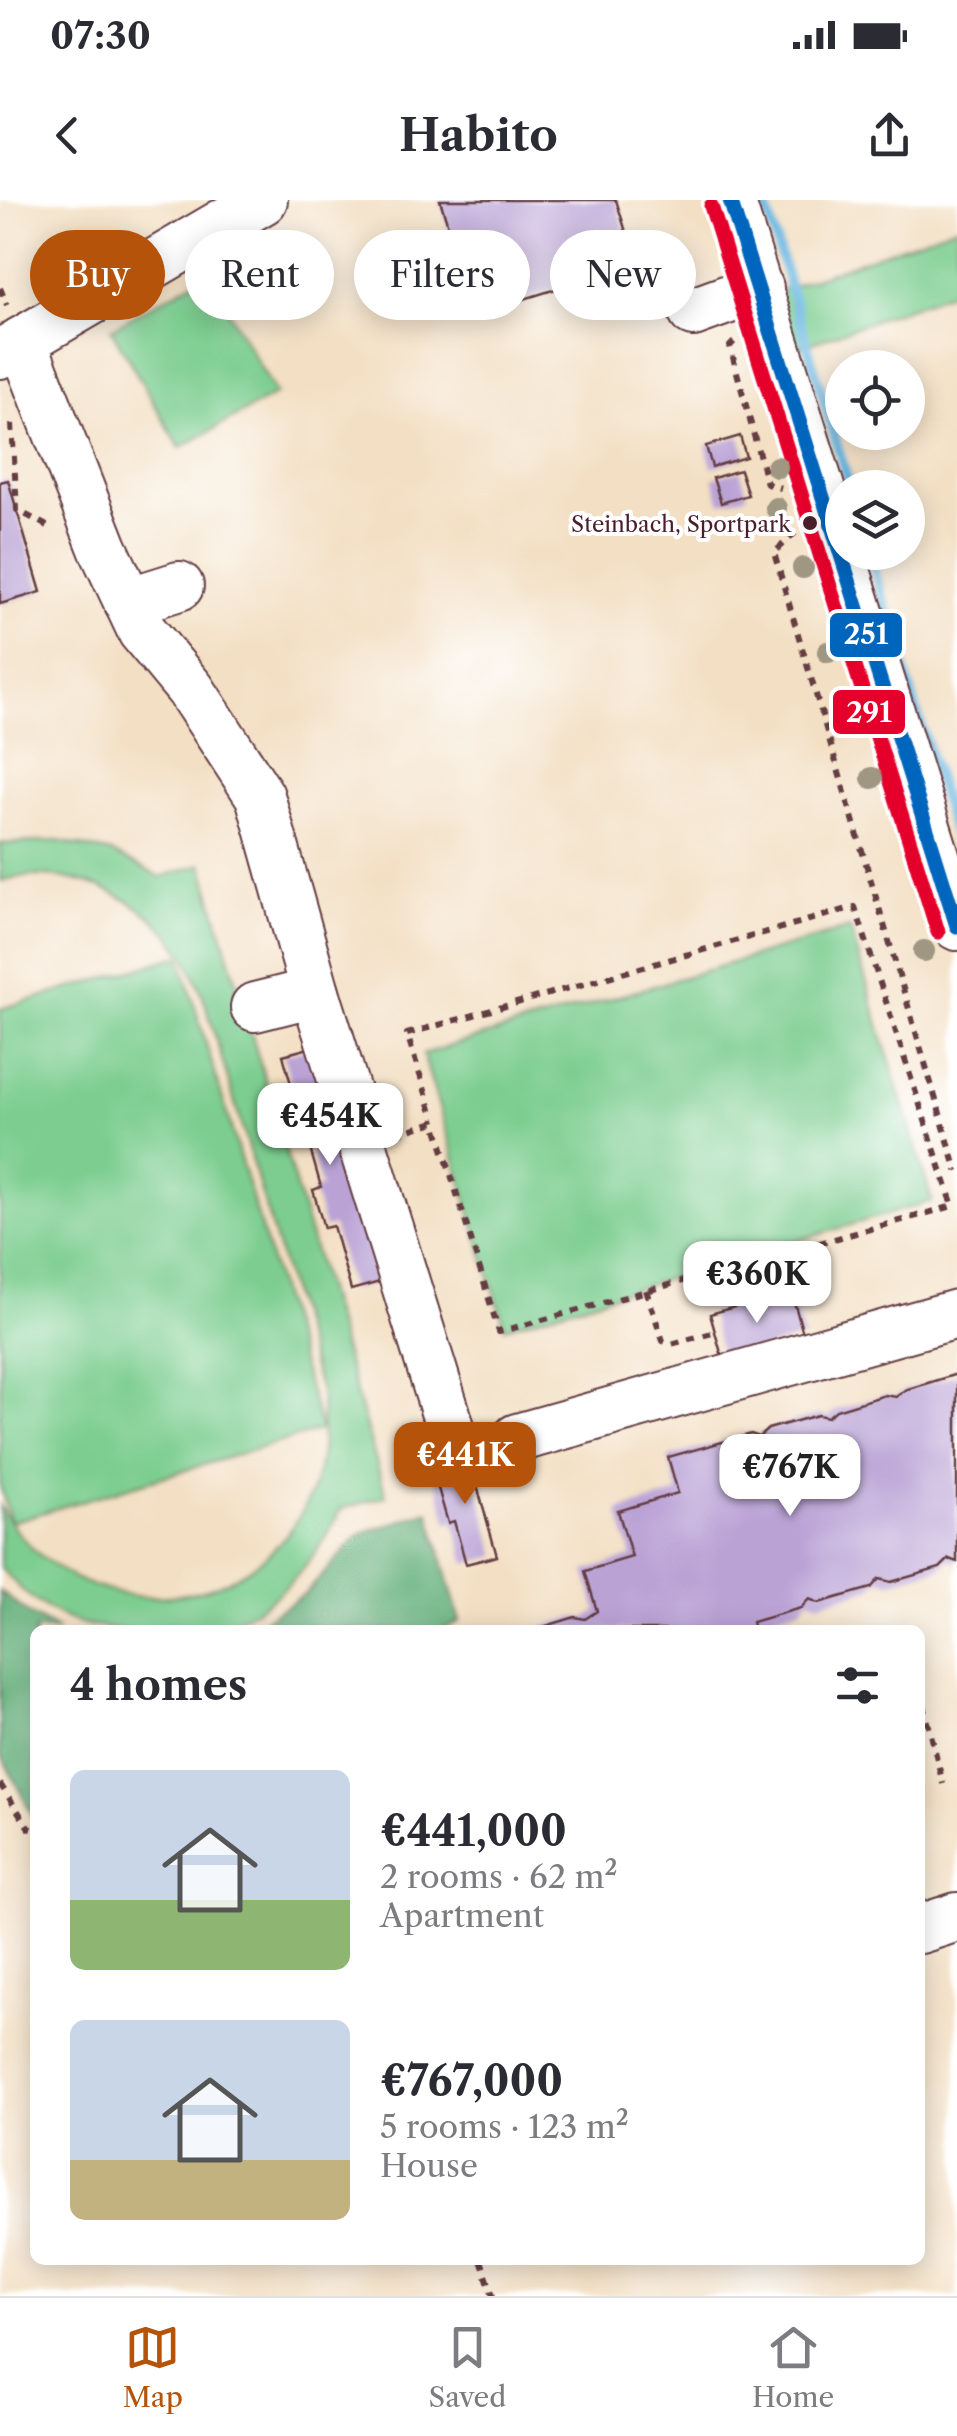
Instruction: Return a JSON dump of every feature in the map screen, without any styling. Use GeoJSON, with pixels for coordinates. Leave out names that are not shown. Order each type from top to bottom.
{"type":"FeatureCollection","features":[{"type":"Feature","properties":{"kind":"street"},"geometry":{"type":"LineString","coordinates":[[263,200],[11,348],[142,631],[190,689],[260,796],[315,992],[454,1440]]}},
{"type":"Feature","properties":{"kind":"street"},"geometry":{"type":"LineString","coordinates":[[730,200],[957,926]]}},
{"type":"Feature","properties":{"kind":"street"},"geometry":{"type":"LineString","coordinates":[[696,311],[759,288]]}},
{"type":"Feature","properties":{"kind":"street"},"geometry":{"type":"LineString","coordinates":[[128,602],[179,586]]}},
{"type":"Feature","properties":{"kind":"street"},"geometry":{"type":"LineString","coordinates":[[256,1008],[315,992]]}},
{"type":"Feature","properties":{"kind":"street"},"geometry":{"type":"LineString","coordinates":[[516,1438],[957,1314]]}},
{"type":"Feature","properties":{"kind":"street"},"geometry":{"type":"LineString","coordinates":[[925,1927],[957,1916]]}},
{"type":"Feature","properties":{"kind":"path"},"geometry":{"type":"LineString","coordinates":[[740,336],[730,346],[767,484],[792,492]]}},
{"type":"Feature","properties":{"kind":"path"},"geometry":{"type":"LineString","coordinates":[[802,527],[774,553],[957,1171]]}},
{"type":"Feature","properties":{"kind":"path"},"geometry":{"type":"LineString","coordinates":[[854,907],[953,1206],[499,1332],[434,1122],[407,1034],[854,907]]}},
{"type":"Feature","properties":{"kind":"path"},"geometry":{"type":"LineString","coordinates":[[362,1144],[434,1122]]}},
{"type":"Feature","properties":{"kind":"path"},"geometry":{"type":"LineString","coordinates":[[646,1290],[663,1341],[671,1344],[716,1332]]}},
{"type":"Feature","properties":{"kind":"path"},"geometry":{"type":"LineString","coordinates":[[925,1709],[943,1784]]}},
{"type":"Feature","properties":{"kind":"path"},"geometry":{"type":"LineString","coordinates":[[0,1784],[30,1828]]}},
{"type":"Feature","properties":{"kind":"path"},"geometry":{"type":"LineString","coordinates":[[483,2265],[494,2296]]}},
{"type":"Feature","properties":{"kind":"green space"},"geometry":{"type":"Polygon","coordinates":[[[957,226],[957,290],[792,350],[773,293],[957,226]]]}},
{"type":"Feature","properties":{"kind":"green space"},"geometry":{"type":"Polygon","coordinates":[[[185,287],[185,320],[233,320],[276,394],[180,448],[111,329],[127,320],[165,320],[165,298],[185,287]]]}},
{"type":"Feature","properties":{"kind":"green space"},"geometry":{"type":"Polygon","coordinates":[[[58,841],[112,853],[161,877],[202,864],[386,1496],[341,1509],[317,1550],[287,1585],[250,1613],[222,1625],[90,1625],[46,1608],[0,1567],[0,1506],[33,1548],[74,1577],[120,1593],[168,1596],[215,1586],[257,1563],[292,1527],[319,1468],[321,1395],[206,1005],[178,947],[149,915],[89,884],[44,876],[0,881],[0,844],[58,841]]]}},
{"type":"Feature","properties":{"kind":"green space"},"geometry":{"type":"Polygon","coordinates":[[[850,928],[932,1201],[505,1327],[423,1054],[850,928]]]}},
{"type":"Feature","properties":{"kind":"green space"},"geometry":{"type":"Polygon","coordinates":[[[180,956],[321,1430],[11,1522],[0,1486],[0,1009],[180,956]]]}},
{"type":"Feature","properties":{"kind":"green space"},"geometry":{"type":"Polygon","coordinates":[[[429,1511],[460,1621],[452,1625],[256,1625],[305,1594],[360,1534],[429,1511]]]}},
{"type":"Feature","properties":{"kind":"green space"},"geometry":{"type":"Polygon","coordinates":[[[0,1591],[49,1625],[30,1625],[30,1810],[0,1753],[0,1591]]]}},
{"type":"Feature","properties":{"kind":"building"},"geometry":{"type":"Polygon","coordinates":[[[440,200],[616,200],[625,230],[550,230],[550,291],[530,297],[530,230],[449,230],[440,200]]]}},
{"type":"Feature","properties":{"kind":"building"},"geometry":{"type":"Polygon","coordinates":[[[740,436],[746,457],[712,467],[706,446],[740,436]]]}},
{"type":"Feature","properties":{"kind":"building"},"geometry":{"type":"Polygon","coordinates":[[[740,470],[748,495],[721,503],[713,478],[740,470]]]}},
{"type":"Feature","properties":{"kind":"building"},"geometry":{"type":"Polygon","coordinates":[[[8,480],[41,592],[0,604],[0,482],[8,480]]]}},
{"type":"Feature","properties":{"kind":"building"},"geometry":{"type":"Polygon","coordinates":[[[313,1047],[380,1282],[351,1290],[333,1226],[324,1228],[313,1190],[321,1187],[305,1131],[297,1134],[288,1105],[296,1102],[283,1055],[313,1047]]]}},
{"type":"Feature","properties":{"kind":"building"},"geometry":{"type":"Polygon","coordinates":[[[791,1291],[804,1337],[723,1360],[710,1314],[791,1291]]]}},
{"type":"Feature","properties":{"kind":"building"},"geometry":{"type":"Polygon","coordinates":[[[957,1374],[957,1562],[949,1559],[940,1568],[891,1582],[879,1579],[871,1588],[819,1603],[809,1599],[801,1608],[752,1622],[753,1625],[549,1625],[575,1617],[585,1619],[597,1611],[585,1571],[632,1557],[618,1511],[678,1493],[668,1457],[751,1434],[759,1437],[768,1429],[818,1415],[828,1417],[836,1410],[885,1395],[896,1397],[905,1390],[957,1374]]]}},
{"type":"Feature","properties":{"kind":"building"},"geometry":{"type":"Polygon","coordinates":[[[468,1454],[497,1556],[466,1564],[454,1521],[448,1523],[431,1464],[468,1454]]]}},
{"type":"Feature","properties":{"kind":"waterway"},"geometry":{"type":"LineString","coordinates":[[764,200],[845,470]]}},
{"type":"Feature","properties":{"kind":"waterway"},"geometry":{"type":"LineString","coordinates":[[874,570],[957,845]]}},
{"type":"Feature","properties":{"kind":"transit line","name":"251"},"geometry":{"type":"LineString","coordinates":[[730,200],[957,926]]}},
{"type":"Feature","properties":{"kind":"transit line","name":"291"},"geometry":{"type":"LineString","coordinates":[[711,206],[938,932]]}},
{"type":"Feature","properties":{"kind":"place","name":"Steinbach, Sportpark"},"geometry":{"type":"Point","coordinates":[810,523]}}]}
